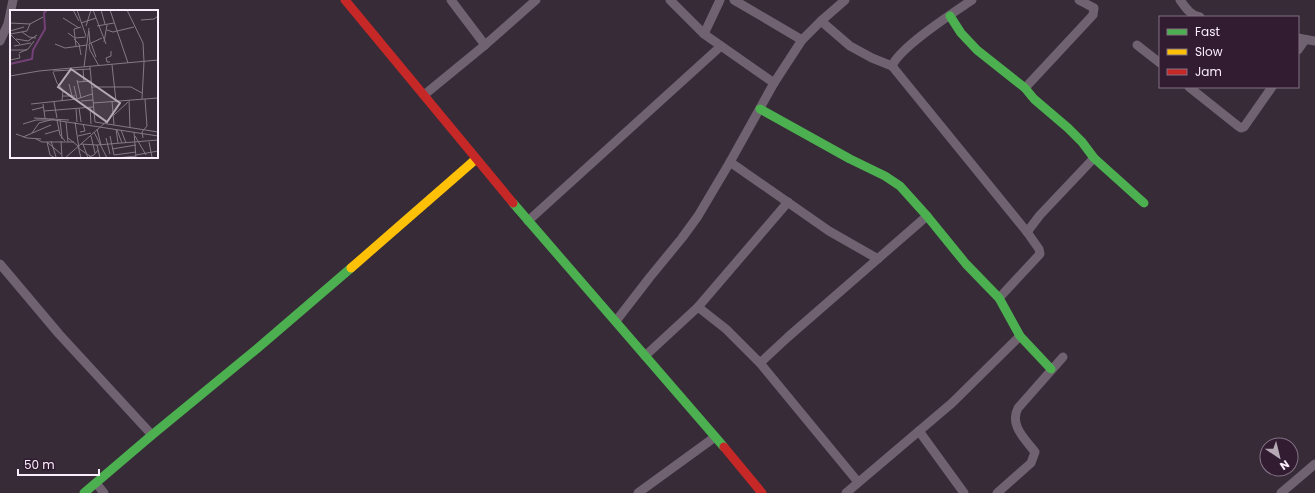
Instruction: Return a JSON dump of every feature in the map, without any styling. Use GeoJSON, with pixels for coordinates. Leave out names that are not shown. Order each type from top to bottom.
{"type":"FeatureCollection","features":[{"type":"Feature","properties":{"kind":"street"},"geometry":{"type":"LineString","coordinates":[[11,10],[13,0]]}},
{"type":"Feature","properties":{"kind":"street"},"geometry":{"type":"LineString","coordinates":[[345,0],[476,159],[762,493]]}},
{"type":"Feature","properties":{"kind":"street"},"geometry":{"type":"LineString","coordinates":[[451,0],[485,45]]}},
{"type":"Feature","properties":{"kind":"street"},"geometry":{"type":"LineString","coordinates":[[424,95],[485,45],[536,0]]}},
{"type":"Feature","properties":{"kind":"street"},"geometry":{"type":"LineString","coordinates":[[670,0],[704,34],[774,83]]}},
{"type":"Feature","properties":{"kind":"street"},"geometry":{"type":"LineString","coordinates":[[704,34],[720,0]]}},
{"type":"Feature","properties":{"kind":"street"},"geometry":{"type":"LineString","coordinates":[[734,0],[802,40]]}},
{"type":"Feature","properties":{"kind":"street"},"geometry":{"type":"LineString","coordinates":[[616,322],[694,222],[730,162],[774,83],[802,40],[845,0]]}},
{"type":"Feature","properties":{"kind":"street"},"geometry":{"type":"LineString","coordinates":[[892,66],[894,61],[907,48],[972,0]]}},
{"type":"Feature","properties":{"kind":"street"},"geometry":{"type":"LineString","coordinates":[[1025,88],[1093,15],[1094,8],[1079,0]]}},
{"type":"Feature","properties":{"kind":"street"},"geometry":{"type":"LineString","coordinates":[[1180,0],[1194,16]]}},
{"type":"Feature","properties":{"kind":"street"},"geometry":{"type":"LineString","coordinates":[[0,41],[8,24],[10,14]]}},
{"type":"Feature","properties":{"kind":"street"},"geometry":{"type":"LineString","coordinates":[[950,16],[960,33],[977,50],[1025,88],[1034,99],[1077,137],[1094,158],[1144,203]]}},
{"type":"Feature","properties":{"kind":"street"},"geometry":{"type":"LineString","coordinates":[[821,21],[850,46],[872,58],[892,66],[1027,232],[1039,249],[1040,254],[999,298]]}},
{"type":"Feature","properties":{"kind":"street"},"geometry":{"type":"LineString","coordinates":[[1302,39],[1315,41]]}},
{"type":"Feature","properties":{"kind":"street"},"geometry":{"type":"LineString","coordinates":[[1137,44],[1159,62]]}},
{"type":"Feature","properties":{"kind":"street"},"geometry":{"type":"LineString","coordinates":[[528,220],[721,46]]}},
{"type":"Feature","properties":{"kind":"street"},"geometry":{"type":"LineString","coordinates":[[1190,88],[1242,128],[1271,88]]}},
{"type":"Feature","properties":{"kind":"street"},"geometry":{"type":"LineString","coordinates":[[760,109],[850,160],[885,176],[900,186],[927,216],[966,264],[999,298],[1020,336],[1051,369]]}},
{"type":"Feature","properties":{"kind":"street"},"geometry":{"type":"LineString","coordinates":[[1027,232],[1040,215],[1094,158]]}},
{"type":"Feature","properties":{"kind":"street"},"geometry":{"type":"LineString","coordinates":[[84,493],[152,435],[260,347],[476,159]]}},
{"type":"Feature","properties":{"kind":"street"},"geometry":{"type":"LineString","coordinates":[[730,162],[829,230],[878,259]]}},
{"type":"Feature","properties":{"kind":"street"},"geometry":{"type":"LineString","coordinates":[[645,356],[698,307],[788,202]]}},
{"type":"Feature","properties":{"kind":"street"},"geometry":{"type":"LineString","coordinates":[[760,364],[788,337],[927,216]]}},
{"type":"Feature","properties":{"kind":"street"},"geometry":{"type":"LineString","coordinates":[[0,264],[59,334],[152,435]]}},
{"type":"Feature","properties":{"kind":"street"},"geometry":{"type":"LineString","coordinates":[[698,307],[726,328],[760,364],[858,482]]}},
{"type":"Feature","properties":{"kind":"street"},"geometry":{"type":"LineString","coordinates":[[846,493],[952,403],[1020,336]]}},
{"type":"Feature","properties":{"kind":"street"},"geometry":{"type":"LineString","coordinates":[[997,493],[1031,463],[1035,452],[1017,428],[1014,418],[1018,408],[1063,357]]}},
{"type":"Feature","properties":{"kind":"street"},"geometry":{"type":"LineString","coordinates":[[919,431],[964,493]]}},
{"type":"Feature","properties":{"kind":"street"},"geometry":{"type":"LineString","coordinates":[[638,493],[715,437]]}},
{"type":"Feature","properties":{"kind":"street"},"geometry":{"type":"LineString","coordinates":[[1281,493],[1315,464]]}},
{"type":"Feature","properties":{"kind":"street"},"geometry":{"type":"LineString","coordinates":[[96,483],[104,493]]}},
{"type":"Feature","properties":{"kind":"traffic: fast"},"geometry":{"type":"LineString","coordinates":[[950,16],[961,33],[977,50],[1025,88],[1034,99],[1082,142],[1094,158],[1144,203]]}},
{"type":"Feature","properties":{"kind":"traffic: fast"},"geometry":{"type":"LineString","coordinates":[[760,109],[850,159],[885,176],[900,186],[927,216],[966,264],[999,298],[1020,336],[1051,369]]}},
{"type":"Feature","properties":{"kind":"traffic: fast"},"geometry":{"type":"LineString","coordinates":[[513,203],[724,447]]}},
{"type":"Feature","properties":{"kind":"traffic: fast"},"geometry":{"type":"LineString","coordinates":[[84,493],[351,268]]}},
{"type":"Feature","properties":{"kind":"traffic: slow"},"geometry":{"type":"LineString","coordinates":[[351,268],[476,159]]}},
{"type":"Feature","properties":{"kind":"traffic: jam"},"geometry":{"type":"LineString","coordinates":[[345,0],[513,203]]}},
{"type":"Feature","properties":{"kind":"traffic: jam"},"geometry":{"type":"LineString","coordinates":[[724,447],[762,493]]}}]}
